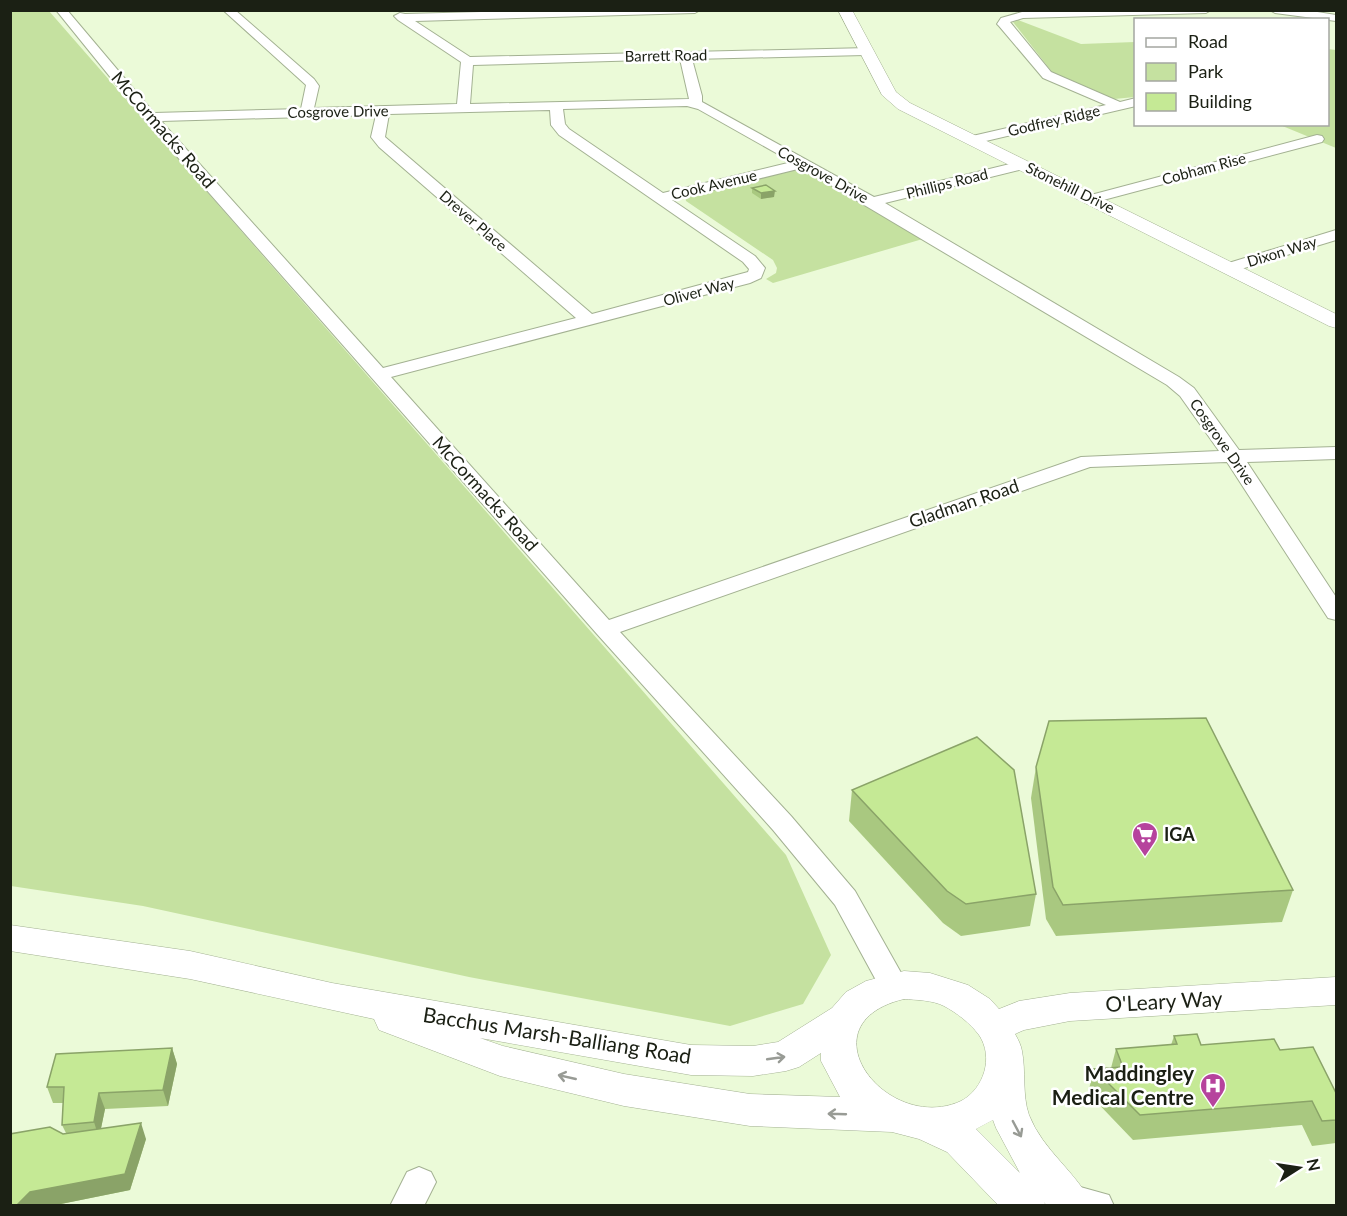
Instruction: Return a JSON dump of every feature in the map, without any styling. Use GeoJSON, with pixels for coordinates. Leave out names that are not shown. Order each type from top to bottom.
{"type":"FeatureCollection","features":[{"type":"Feature","properties":{"kind":"street","name":"McCormacks Road"},"geometry":{"type":"LineString","coordinates":[[61,10],[150,117],[605,629],[747,783],[846,898],[894,987]]}},
{"type":"Feature","properties":{"kind":"street"},"geometry":{"type":"LineString","coordinates":[[228,10],[310,82],[313,86],[306,112]]}},
{"type":"Feature","properties":{"kind":"street"},"geometry":{"type":"LineString","coordinates":[[397,14],[695,10]]}},
{"type":"Feature","properties":{"kind":"street","name":"Stonehill Drive"},"geometry":{"type":"LineString","coordinates":[[845,10],[890,95],[904,106],[1336,322]]}},
{"type":"Feature","properties":{"kind":"street"},"geometry":{"type":"LineString","coordinates":[[1119,106],[1047,75],[1004,24],[1005,20],[1022,15],[1206,10]]}},
{"type":"Feature","properties":{"kind":"street"},"geometry":{"type":"LineString","coordinates":[[1275,10],[1336,18]]}},
{"type":"Feature","properties":{"kind":"street"},"geometry":{"type":"LineString","coordinates":[[397,14],[467,61],[463,109]]}},
{"type":"Feature","properties":{"kind":"street","name":"Barrett Road"},"geometry":{"type":"LineString","coordinates":[[467,61],[865,51]]}},
{"type":"Feature","properties":{"kind":"street"},"geometry":{"type":"LineString","coordinates":[[685,56],[696,96],[695,103]]}},
{"type":"Feature","properties":{"kind":"street","name":"Godfrey Ridge"},"geometry":{"type":"LineString","coordinates":[[973,140],[1134,102]]}},
{"type":"Feature","properties":{"kind":"street","name":"Cosgrove Drive"},"geometry":{"type":"LineString","coordinates":[[150,117],[695,103],[872,202],[1173,381],[1187,392],[1233,456],[1336,613]]}},
{"type":"Feature","properties":{"kind":"street","name":"Oliver Way"},"geometry":{"type":"LineString","coordinates":[[379,375],[744,280],[755,275],[757,268],[749,259],[564,132],[558,125],[556,107]]}},
{"type":"Feature","properties":{"kind":"street","name":"Drever Place"},"geometry":{"type":"LineString","coordinates":[[383,111],[378,136],[384,144],[588,320]]}},
{"type":"Feature","properties":{"kind":"street","name":"Cobham Rise"},"geometry":{"type":"LineString","coordinates":[[1092,199],[1317,139]]}},
{"type":"Feature","properties":{"kind":"street","name":"Cook Avenue"},"geometry":{"type":"LineString","coordinates":[[660,198],[803,164]]}},
{"type":"Feature","properties":{"kind":"street","name":"Phillips Road"},"geometry":{"type":"LineString","coordinates":[[872,202],[1022,165]]}},
{"type":"Feature","properties":{"kind":"street","name":"Dixon Way"},"geometry":{"type":"LineString","coordinates":[[1228,268],[1336,236]]}},
{"type":"Feature","properties":{"kind":"street","name":"Gladman Road"},"geometry":{"type":"LineString","coordinates":[[605,629],[1088,461],[1336,453]]}},
{"type":"Feature","properties":{"kind":"street","name":"Bacchus Marsh-Balliang Road"},"geometry":{"type":"LineString","coordinates":[[10,939],[190,965],[332,997],[691,1060],[753,1061],[786,1056],[845,1018]]}},
{"type":"Feature","properties":{"kind":"street"},"geometry":{"type":"LineString","coordinates":[[1026,1206],[961,1140],[870,1103],[850,1083],[840,1061],[838,1039],[845,1018],[859,1002],[879,991],[894,987],[930,987],[955,995],[977,1009],[994,1027],[1004,1050],[1004,1073],[1010,1116],[1034,1161],[1079,1203]]}},
{"type":"Feature","properties":{"kind":"street","name":"O'Leary Way"},"geometry":{"type":"LineString","coordinates":[[994,1027],[1019,1016],[1070,1007],[1336,991]]}},
{"type":"Feature","properties":{"kind":"street","name":"Bacchus Marsh-Balliang Road"},"geometry":{"type":"LineString","coordinates":[[332,997],[500,1061],[624,1090],[750,1110],[910,1120]]}},
{"type":"Feature","properties":{"kind":"street"},"geometry":{"type":"LineString","coordinates":[[910,1120],[953,1121],[977,1111],[995,1094],[1004,1073]]}},
{"type":"Feature","properties":{"kind":"green space"},"geometry":{"type":"Polygon","coordinates":[[[10,11],[49,11],[786,855],[831,955],[803,1004],[730,1026],[469,977],[143,906],[11,886],[10,11]]]}},
{"type":"Feature","properties":{"kind":"green space"},"geometry":{"type":"Polygon","coordinates":[[[1018,20],[1081,44],[1134,42],[1134,97],[1114,99],[1052,72],[1013,22],[1018,20]]]}},
{"type":"Feature","properties":{"kind":"green space"},"geometry":{"type":"Polygon","coordinates":[[[1329,49],[1336,50],[1336,148],[1282,126],[1329,126],[1329,49]]]}},
{"type":"Feature","properties":{"kind":"green space"},"geometry":{"type":"Polygon","coordinates":[[[803,168],[926,238],[773,283],[766,279],[776,273],[777,268],[773,260],[686,201],[685,196],[803,168]]]}},
{"type":"Feature","properties":{"kind":"building"},"geometry":{"type":"Polygon","coordinates":[[[766,185],[775,191],[761,193],[752,188],[766,185]]]}},
{"type":"Feature","properties":{"kind":"building","name":"IGA"},"geometry":{"type":"Polygon","coordinates":[[[1206,718],[1293,890],[1063,905],[1053,887],[1036,767],[1049,721],[1206,718]]]}},
{"type":"Feature","properties":{"kind":"building"},"geometry":{"type":"Polygon","coordinates":[[[977,737],[1014,770],[1036,894],[966,904],[947,891],[852,790],[977,737]]]}},
{"type":"Feature","properties":{"kind":"building"},"geometry":{"type":"Polygon","coordinates":[[[1197,1034],[1201,1045],[1274,1039],[1280,1050],[1313,1047],[1336,1093],[1336,1120],[1322,1121],[1312,1101],[1140,1115],[1094,1069],[1123,1067],[1116,1049],[1177,1044],[1174,1036],[1197,1034]]]}},
{"type":"Feature","properties":{"kind":"building"},"geometry":{"type":"Polygon","coordinates":[[[172,1048],[163,1090],[99,1093],[94,1122],[62,1125],[64,1087],[47,1087],[56,1054],[172,1048]]]}},
{"type":"Feature","properties":{"kind":"building"},"geometry":{"type":"Polygon","coordinates":[[[141,1123],[125,1174],[30,1192],[16,1206],[10,1206],[10,1134],[50,1127],[63,1134],[141,1123]]]}},
{"type":"Feature","properties":{"kind":"place","name":"IGA"},"geometry":{"type":"Point","coordinates":[1145,858]}},
{"type":"Feature","properties":{"kind":"place","name":"Maddingley Medical Centre"},"geometry":{"type":"Point","coordinates":[1213,1109]}}]}
